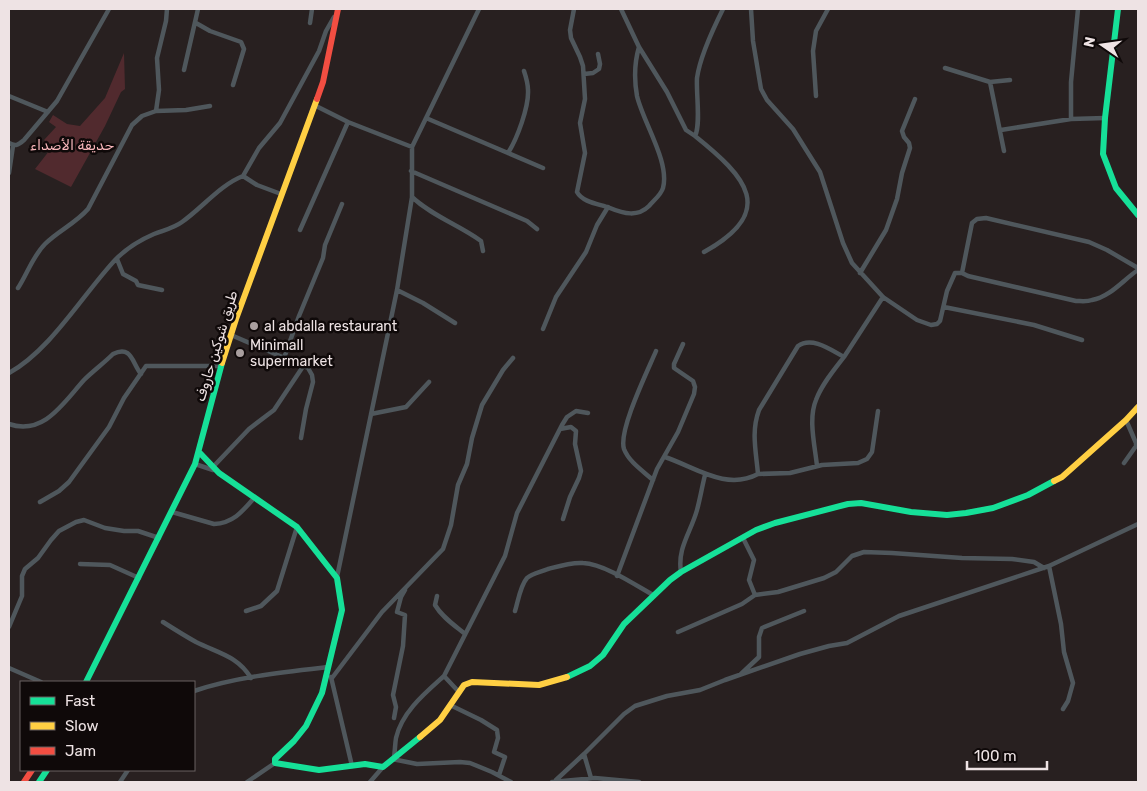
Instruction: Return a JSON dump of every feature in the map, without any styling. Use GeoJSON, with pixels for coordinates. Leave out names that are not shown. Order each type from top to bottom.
{"type":"FeatureCollection","features":[{"type":"Feature","properties":{"kind":"street"},"geometry":{"type":"LineString","coordinates":[[9,174],[11,145],[18,145],[24,140],[48,112],[63,90],[108,9]]}},
{"type":"Feature","properties":{"kind":"street"},"geometry":{"type":"LineString","coordinates":[[156,111],[159,90],[157,58],[167,9]]}},
{"type":"Feature","properties":{"kind":"street"},"geometry":{"type":"LineString","coordinates":[[184,70],[198,9]]}},
{"type":"Feature","properties":{"kind":"street"},"geometry":{"type":"LineString","coordinates":[[310,24],[312,9]]}},
{"type":"Feature","properties":{"kind":"street"},"geometry":{"type":"LineString","coordinates":[[352,766],[328,667],[342,610],[337,578],[397,290],[412,197],[412,147],[479,9],[472,9]]}},
{"type":"Feature","properties":{"kind":"street"},"geometry":{"type":"LineString","coordinates":[[574,9],[570,25],[571,38],[580,57],[584,74],[585,98],[580,123],[585,153],[577,192],[582,198],[622,213],[640,213],[659,195],[663,185],[663,170],[659,155],[638,97],[634,71],[639,47]]}},
{"type":"Feature","properties":{"kind":"street"},"geometry":{"type":"LineString","coordinates":[[621,9],[639,47],[667,92],[686,130],[696,136],[737,174],[746,190],[748,202],[746,214],[737,227],[704,252]]}},
{"type":"Feature","properties":{"kind":"street"},"geometry":{"type":"LineString","coordinates":[[696,136],[698,129],[696,103],[698,71],[722,9]]}},
{"type":"Feature","properties":{"kind":"street"},"geometry":{"type":"LineString","coordinates":[[751,9],[753,41],[761,89],[767,100],[793,129],[820,172],[843,243],[852,263],[884,297],[917,320],[931,325],[937,324],[940,321],[947,291],[955,273],[962,273],[1076,301],[1092,300],[1100,297],[1116,288],[1138,269],[1107,250],[1089,242],[986,218],[977,219],[972,223],[962,273]]}},
{"type":"Feature","properties":{"kind":"street"},"geometry":{"type":"LineString","coordinates":[[816,96],[813,62],[814,44],[816,31],[828,9]]}},
{"type":"Feature","properties":{"kind":"street"},"geometry":{"type":"LineString","coordinates":[[1070,119],[1071,82],[1078,9]]}},
{"type":"Feature","properties":{"kind":"street"},"geometry":{"type":"LineString","coordinates":[[1118,9],[1104,118],[1104,154],[1108,170],[1116,188],[1138,215]]}},
{"type":"Feature","properties":{"kind":"street"},"geometry":{"type":"LineString","coordinates":[[9,373],[22,365],[66,321],[117,259],[136,242],[182,222],[231,182],[243,176],[259,148],[280,123],[319,51],[326,31],[338,10]]}},
{"type":"Feature","properties":{"kind":"street","name":"طريق شوكين حاروف"},"geometry":{"type":"LineString","coordinates":[[87,681],[195,464],[231,335],[281,194],[316,106],[338,10]]}},
{"type":"Feature","properties":{"kind":"street"},"geometry":{"type":"LineString","coordinates":[[196,24],[241,42],[244,45],[233,85]]}},
{"type":"Feature","properties":{"kind":"street"},"geometry":{"type":"LineString","coordinates":[[584,74],[593,73],[599,69],[598,54]]}},
{"type":"Feature","properties":{"kind":"street"},"geometry":{"type":"LineString","coordinates":[[945,68],[990,82],[1010,80]]}},
{"type":"Feature","properties":{"kind":"street"},"geometry":{"type":"LineString","coordinates":[[508,153],[516,138],[526,102],[528,90],[524,71]]}},
{"type":"Feature","properties":{"kind":"street"},"geometry":{"type":"LineString","coordinates":[[990,82],[1004,151]]}},
{"type":"Feature","properties":{"kind":"street"},"geometry":{"type":"LineString","coordinates":[[9,96],[48,112]]}},
{"type":"Feature","properties":{"kind":"street"},"geometry":{"type":"LineString","coordinates":[[860,273],[883,237],[897,199],[902,173],[910,148],[902,131],[915,99]]}},
{"type":"Feature","properties":{"kind":"street"},"geometry":{"type":"LineString","coordinates":[[18,288],[45,244],[81,217],[88,209],[132,125],[142,116],[156,111],[186,110],[210,106]]}},
{"type":"Feature","properties":{"kind":"street"},"geometry":{"type":"LineString","coordinates":[[316,106],[348,122],[412,147]]}},
{"type":"Feature","properties":{"kind":"street"},"geometry":{"type":"LineString","coordinates":[[426,118],[543,168]]}},
{"type":"Feature","properties":{"kind":"street"},"geometry":{"type":"LineString","coordinates":[[1001,130],[1070,119],[1104,118]]}},
{"type":"Feature","properties":{"kind":"street"},"geometry":{"type":"LineString","coordinates":[[300,230],[348,122]]}},
{"type":"Feature","properties":{"kind":"street"},"geometry":{"type":"LineString","coordinates":[[411,170],[527,221],[537,229]]}},
{"type":"Feature","properties":{"kind":"street"},"geometry":{"type":"LineString","coordinates":[[243,176],[257,185],[281,194]]}},
{"type":"Feature","properties":{"kind":"street"},"geometry":{"type":"LineString","coordinates":[[412,197],[434,214],[482,241],[483,251]]}},
{"type":"Feature","properties":{"kind":"street"},"geometry":{"type":"LineString","coordinates":[[284,358],[295,324],[323,258],[325,245],[342,204]]}},
{"type":"Feature","properties":{"kind":"street"},"geometry":{"type":"LineString","coordinates":[[542,329],[556,297],[586,252],[596,225],[608,207]]}},
{"type":"Feature","properties":{"kind":"street"},"geometry":{"type":"LineString","coordinates":[[117,259],[123,274],[138,285],[162,290]]}},
{"type":"Feature","properties":{"kind":"street"},"geometry":{"type":"LineString","coordinates":[[397,290],[423,303],[455,324]]}},
{"type":"Feature","properties":{"kind":"street"},"geometry":{"type":"LineString","coordinates":[[817,466],[813,410],[816,401],[827,380],[884,297]]}},
{"type":"Feature","properties":{"kind":"street"},"geometry":{"type":"LineString","coordinates":[[944,307],[1034,325],[1082,340]]}},
{"type":"Feature","properties":{"kind":"street"},"geometry":{"type":"LineString","coordinates":[[231,335],[304,365],[312,375],[313,382],[301,438]]}},
{"type":"Feature","properties":{"kind":"street"},"geometry":{"type":"LineString","coordinates":[[758,474],[754,445],[755,420],[759,410],[798,346],[803,342],[815,343],[844,357]]}},
{"type":"Feature","properties":{"kind":"street"},"geometry":{"type":"LineString","coordinates":[[617,576],[653,480],[678,432],[695,387],[693,381],[674,368],[683,344]]}},
{"type":"Feature","properties":{"kind":"street"},"geometry":{"type":"LineString","coordinates":[[653,480],[631,461],[624,450],[623,444],[627,424],[656,350]]}},
{"type":"Feature","properties":{"kind":"street"},"geometry":{"type":"LineString","coordinates":[[9,424],[25,426],[45,421],[53,415],[85,379],[117,352],[127,353],[131,356],[141,374]]}},
{"type":"Feature","properties":{"kind":"street"},"geometry":{"type":"LineString","coordinates":[[247,782],[275,763],[275,759],[294,741],[306,726],[329,677],[376,619],[443,549],[451,525],[458,485],[467,464],[472,438],[482,405],[503,370],[513,358]]}},
{"type":"Feature","properties":{"kind":"street"},"geometry":{"type":"LineString","coordinates":[[212,468],[244,434],[274,410],[304,365]]}},
{"type":"Feature","properties":{"kind":"street"},"geometry":{"type":"LineString","coordinates":[[40,502],[59,492],[69,482],[109,427],[124,398],[146,366],[221,366]]}},
{"type":"Feature","properties":{"kind":"street"},"geometry":{"type":"LineString","coordinates":[[371,414],[406,407],[429,382]]}},
{"type":"Feature","properties":{"kind":"street"},"geometry":{"type":"LineString","coordinates":[[370,782],[393,758],[440,720],[458,691],[464,685],[472,682],[539,685],[566,678],[590,666],[603,654],[624,624],[653,595],[682,572],[756,530],[775,523],[861,502],[911,512],[946,515],[966,514],[994,508],[1028,495],[1062,477],[1138,407]]}},
{"type":"Feature","properties":{"kind":"street"},"geometry":{"type":"LineString","coordinates":[[393,758],[396,737],[408,713],[416,702],[444,676],[505,556],[517,513],[560,429],[567,417],[572,413],[581,411],[588,413]]}},
{"type":"Feature","properties":{"kind":"street"},"geometry":{"type":"LineString","coordinates":[[665,457],[682,463],[705,475],[734,480],[758,474],[790,472],[817,466],[848,464],[867,459],[872,452],[878,411]]}},
{"type":"Feature","properties":{"kind":"street"},"geometry":{"type":"LineString","coordinates":[[1124,462],[1136,443],[1126,420]]}},
{"type":"Feature","properties":{"kind":"street"},"geometry":{"type":"LineString","coordinates":[[560,429],[571,427],[576,431],[576,450],[581,471],[563,519]]}},
{"type":"Feature","properties":{"kind":"street"},"geometry":{"type":"LineString","coordinates":[[198,452],[212,468],[297,528],[337,578]]}},
{"type":"Feature","properties":{"kind":"street"},"geometry":{"type":"LineString","coordinates":[[195,464],[212,468]]}},
{"type":"Feature","properties":{"kind":"street"},"geometry":{"type":"LineString","coordinates":[[682,572],[680,562],[682,549],[697,510],[705,475]]}},
{"type":"Feature","properties":{"kind":"street"},"geometry":{"type":"LineString","coordinates":[[172,512],[218,524],[232,520],[254,498]]}},
{"type":"Feature","properties":{"kind":"street"},"geometry":{"type":"LineString","coordinates":[[9,628],[22,596],[22,576],[25,569],[38,558],[59,531],[84,520],[105,528],[138,531],[159,538]]}},
{"type":"Feature","properties":{"kind":"street"},"geometry":{"type":"LineString","coordinates":[[553,782],[624,714],[635,706],[666,696],[700,690],[829,646],[847,643],[899,616],[1046,567],[1138,524]]}},
{"type":"Feature","properties":{"kind":"street"},"geometry":{"type":"LineString","coordinates":[[246,611],[261,606],[277,591],[297,528]]}},
{"type":"Feature","properties":{"kind":"street"},"geometry":{"type":"LineString","coordinates":[[743,538],[754,560],[749,580],[754,595]]}},
{"type":"Feature","properties":{"kind":"street"},"geometry":{"type":"LineString","coordinates":[[678,632],[742,604],[754,595],[778,592],[824,578],[836,572],[852,556],[864,552],[1012,559],[1034,562],[1046,567]]}},
{"type":"Feature","properties":{"kind":"street"},"geometry":{"type":"LineString","coordinates":[[516,611],[524,582],[527,578],[555,567],[584,563],[591,564],[617,576],[653,595]]}},
{"type":"Feature","properties":{"kind":"street"},"geometry":{"type":"LineString","coordinates":[[80,564],[110,565],[139,578]]}},
{"type":"Feature","properties":{"kind":"street"},"geometry":{"type":"LineString","coordinates":[[1046,567],[1061,624],[1064,652],[1073,683],[1068,701],[1063,709]]}},
{"type":"Feature","properties":{"kind":"street"},"geometry":{"type":"LineString","coordinates":[[394,718],[396,707],[393,695],[403,646],[405,615],[398,612],[401,598],[408,585]]}},
{"type":"Feature","properties":{"kind":"street"},"geometry":{"type":"LineString","coordinates":[[437,596],[435,601],[437,608],[464,634]]}},
{"type":"Feature","properties":{"kind":"street"},"geometry":{"type":"LineString","coordinates":[[740,675],[760,656],[759,637],[762,628],[804,611]]}},
{"type":"Feature","properties":{"kind":"street"},"geometry":{"type":"LineString","coordinates":[[163,622],[197,643],[238,662],[246,669],[251,678]]}},
{"type":"Feature","properties":{"kind":"street"},"geometry":{"type":"LineString","coordinates":[[195,691],[216,684],[328,667]]}},
{"type":"Feature","properties":{"kind":"street"},"geometry":{"type":"LineString","coordinates":[[9,668],[39,681]]}},
{"type":"Feature","properties":{"kind":"street"},"geometry":{"type":"LineString","coordinates":[[444,676],[458,691]]}},
{"type":"Feature","properties":{"kind":"street"},"geometry":{"type":"LineString","coordinates":[[450,705],[481,720],[496,730],[498,738],[494,752],[505,757],[499,775]]}},
{"type":"Feature","properties":{"kind":"street"},"geometry":{"type":"LineString","coordinates":[[584,754],[591,778]]}},
{"type":"Feature","properties":{"kind":"street"},"geometry":{"type":"LineString","coordinates":[[393,758],[417,764],[470,763],[511,782]]}},
{"type":"Feature","properties":{"kind":"street"},"geometry":{"type":"LineString","coordinates":[[275,763],[319,770],[365,764],[383,767]]}},
{"type":"Feature","properties":{"kind":"street"},"geometry":{"type":"LineString","coordinates":[[24,782],[31,771]]}},
{"type":"Feature","properties":{"kind":"street"},"geometry":{"type":"LineString","coordinates":[[39,782],[46,771]]}},
{"type":"Feature","properties":{"kind":"street"},"geometry":{"type":"LineString","coordinates":[[120,782],[127,771]]}},
{"type":"Feature","properties":{"kind":"street"},"geometry":{"type":"LineString","coordinates":[[553,782],[591,778],[639,782]]}},
{"type":"Feature","properties":{"kind":"green space","name":"حديقة الأصداء"},"geometry":{"type":"Polygon","coordinates":[[[124,53],[125,89],[121,92],[105,126],[71,187],[35,169],[53,146],[44,140],[56,127],[49,122],[53,115],[67,124],[80,126],[105,98],[124,53]]]}},
{"type":"Feature","properties":{"kind":"traffic: fast"},"geometry":{"type":"LineString","coordinates":[[1118,9],[1105,118],[1103,154],[1116,188],[1138,215]]}},
{"type":"Feature","properties":{"kind":"traffic: fast"},"geometry":{"type":"LineString","coordinates":[[86,681],[195,464],[222,363]]}},
{"type":"Feature","properties":{"kind":"traffic: fast"},"geometry":{"type":"LineString","coordinates":[[199,452],[219,473],[297,527],[337,578],[342,610],[322,693],[306,726],[294,741],[275,759],[275,763],[319,770],[365,764],[383,767],[420,737]]}},
{"type":"Feature","properties":{"kind":"traffic: fast"},"geometry":{"type":"LineString","coordinates":[[567,677],[590,666],[603,655],[624,624],[670,580],[756,530],[775,523],[848,504],[861,503],[911,512],[947,515],[966,513],[993,508],[1028,495],[1054,481]]}},
{"type":"Feature","properties":{"kind":"traffic: fast"},"geometry":{"type":"LineString","coordinates":[[39,782],[46,771]]}},
{"type":"Feature","properties":{"kind":"traffic: slow"},"geometry":{"type":"LineString","coordinates":[[222,363],[236,319],[317,99]]}},
{"type":"Feature","properties":{"kind":"traffic: slow"},"geometry":{"type":"LineString","coordinates":[[1054,481],[1062,477],[1138,407]]}},
{"type":"Feature","properties":{"kind":"traffic: slow"},"geometry":{"type":"LineString","coordinates":[[420,737],[440,720],[464,685],[472,682],[539,685],[567,677]]}},
{"type":"Feature","properties":{"kind":"traffic: jam"},"geometry":{"type":"LineString","coordinates":[[317,99],[323,82],[338,9]]}},
{"type":"Feature","properties":{"kind":"traffic: jam"},"geometry":{"type":"LineString","coordinates":[[24,782],[31,771]]}},
{"type":"Feature","properties":{"kind":"place","name":"al abdalla restaurant"},"geometry":{"type":"Point","coordinates":[254,326]}},
{"type":"Feature","properties":{"kind":"place","name":"Minimall supermarket"},"geometry":{"type":"Point","coordinates":[240,353]}}]}
